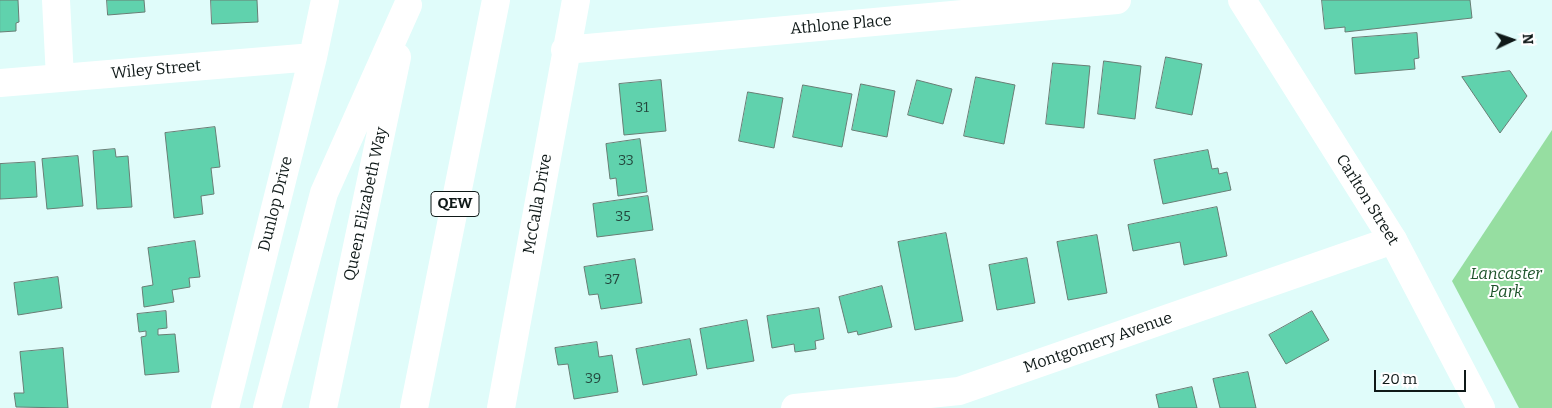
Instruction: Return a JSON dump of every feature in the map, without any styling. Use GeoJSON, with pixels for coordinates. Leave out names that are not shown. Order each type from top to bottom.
{"type":"FeatureCollection","features":[{"type":"Feature","properties":{"kind":"main road"},"geometry":{"type":"LineString","coordinates":[[56,0],[60,78]]}},
{"type":"Feature","properties":{"kind":"main road","name":"Dunlop Drive"},"geometry":{"type":"LineString","coordinates":[[225,408],[313,57],[325,0]]}},
{"type":"Feature","properties":{"kind":"main road","name":"QEW"},"geometry":{"type":"LineString","coordinates":[[414,408],[496,0]]}},
{"type":"Feature","properties":{"kind":"main road","name":"McCalla Drive"},"geometry":{"type":"LineString","coordinates":[[501,408],[565,50],[576,0]]}},
{"type":"Feature","properties":{"kind":"main road","name":"Athlone Place"},"geometry":{"type":"LineString","coordinates":[[565,50],[1117,0]]}},
{"type":"Feature","properties":{"kind":"main road","name":"Carlton Street"},"geometry":{"type":"LineString","coordinates":[[1242,0],[1393,240],[1481,408]]}},
{"type":"Feature","properties":{"kind":"main road"},"geometry":{"type":"LineString","coordinates":[[267,408],[324,192],[409,3]]}},
{"type":"Feature","properties":{"kind":"main road","name":"Queen Elizabeth Way"},"geometry":{"type":"LineString","coordinates":[[323,408],[409,3]]}},
{"type":"Feature","properties":{"kind":"main road","name":"Wiley Street"},"geometry":{"type":"LineString","coordinates":[[0,83],[313,57]]}},
{"type":"Feature","properties":{"kind":"main road","name":"Montgomery Avenue"},"geometry":{"type":"LineString","coordinates":[[795,408],[960,400],[1393,240]]}},
{"type":"Feature","properties":{"kind":"green space","name":"Lancaster Park"},"geometry":{"type":"Polygon","coordinates":[[[1552,130],[1552,408],[1519,408],[1452,281],[1552,130]]]}},
{"type":"Feature","properties":{"kind":"building"},"geometry":{"type":"Polygon","coordinates":[[[0,0],[18,0],[19,22],[16,23],[16,31],[0,32],[0,0]]]}},
{"type":"Feature","properties":{"kind":"building"},"geometry":{"type":"Polygon","coordinates":[[[107,0],[144,0],[145,12],[108,15],[107,0]]]}},
{"type":"Feature","properties":{"kind":"building"},"geometry":{"type":"Polygon","coordinates":[[[211,0],[257,0],[258,22],[212,24],[211,0]]]}},
{"type":"Feature","properties":{"kind":"building"},"geometry":{"type":"Polygon","coordinates":[[[1322,0],[1470,0],[1472,18],[1345,32],[1345,27],[1325,29],[1322,0]]]}},
{"type":"Feature","properties":{"kind":"building"},"geometry":{"type":"Polygon","coordinates":[[[1417,33],[1419,58],[1414,59],[1415,69],[1355,74],[1352,38],[1417,33]]]}},
{"type":"Feature","properties":{"kind":"building"},"geometry":{"type":"Polygon","coordinates":[[[1166,57],[1202,64],[1192,115],[1156,108],[1166,57]]]}},
{"type":"Feature","properties":{"kind":"building"},"geometry":{"type":"Polygon","coordinates":[[[1104,61],[1141,66],[1135,119],[1098,114],[1104,61]]]}},
{"type":"Feature","properties":{"kind":"building"},"geometry":{"type":"Polygon","coordinates":[[[1053,63],[1090,66],[1084,128],[1046,124],[1053,63]]]}},
{"type":"Feature","properties":{"kind":"building"},"geometry":{"type":"Polygon","coordinates":[[[1510,71],[1527,96],[1500,133],[1462,77],[1510,71]]]}},
{"type":"Feature","properties":{"kind":"building"},"geometry":{"type":"Polygon","coordinates":[[[976,77],[1015,85],[1004,144],[964,136],[976,77]]]}},
{"type":"Feature","properties":{"kind":"building"},"geometry":{"type":"Polygon","coordinates":[[[661,80],[666,131],[624,135],[619,84],[661,80]]]}},
{"type":"Feature","properties":{"kind":"building"},"geometry":{"type":"Polygon","coordinates":[[[917,80],[952,89],[943,124],[908,115],[917,80]]]}},
{"type":"Feature","properties":{"kind":"building"},"geometry":{"type":"Polygon","coordinates":[[[861,84],[895,91],[887,137],[852,130],[861,84]]]}},
{"type":"Feature","properties":{"kind":"building"},"geometry":{"type":"Polygon","coordinates":[[[803,85],[852,94],[842,147],[793,137],[803,85]]]}},
{"type":"Feature","properties":{"kind":"building"},"geometry":{"type":"Polygon","coordinates":[[[748,92],[783,98],[774,148],[739,141],[748,92]]]}},
{"type":"Feature","properties":{"kind":"building"},"geometry":{"type":"Polygon","coordinates":[[[215,127],[220,167],[211,168],[214,194],[201,196],[203,214],[174,218],[165,133],[215,127]]]}},
{"type":"Feature","properties":{"kind":"building"},"geometry":{"type":"Polygon","coordinates":[[[640,139],[647,192],[618,196],[616,178],[610,179],[606,144],[640,139]]]}},
{"type":"Feature","properties":{"kind":"building"},"geometry":{"type":"Polygon","coordinates":[[[115,149],[116,157],[128,156],[132,207],[97,209],[93,151],[115,149]]]}},
{"type":"Feature","properties":{"kind":"building"},"geometry":{"type":"Polygon","coordinates":[[[1208,150],[1212,169],[1218,168],[1219,174],[1227,172],[1231,190],[1163,204],[1154,160],[1208,150]]]}},
{"type":"Feature","properties":{"kind":"building"},"geometry":{"type":"Polygon","coordinates":[[[78,156],[83,206],[47,209],[42,159],[78,156]]]}},
{"type":"Feature","properties":{"kind":"building"},"geometry":{"type":"Polygon","coordinates":[[[35,162],[37,197],[0,199],[0,164],[35,162]]]}},
{"type":"Feature","properties":{"kind":"building"},"geometry":{"type":"Polygon","coordinates":[[[648,196],[653,230],[597,237],[593,204],[648,196]]]}},
{"type":"Feature","properties":{"kind":"building"},"geometry":{"type":"Polygon","coordinates":[[[1217,207],[1227,256],[1184,265],[1180,242],[1133,251],[1128,225],[1217,207]]]}},
{"type":"Feature","properties":{"kind":"building"},"geometry":{"type":"Polygon","coordinates":[[[946,233],[963,321],[915,330],[898,242],[946,233]]]}},
{"type":"Feature","properties":{"kind":"building"},"geometry":{"type":"Polygon","coordinates":[[[1097,235],[1107,293],[1068,300],[1057,242],[1097,235]]]}},
{"type":"Feature","properties":{"kind":"building"},"geometry":{"type":"Polygon","coordinates":[[[195,241],[200,277],[189,278],[190,287],[172,290],[174,302],[144,307],[142,287],[153,285],[148,248],[195,241]]]}},
{"type":"Feature","properties":{"kind":"building"},"geometry":{"type":"Polygon","coordinates":[[[1027,258],[1035,303],[997,310],[989,265],[1027,258]]]}},
{"type":"Feature","properties":{"kind":"building"},"geometry":{"type":"Polygon","coordinates":[[[635,259],[642,303],[601,309],[598,294],[589,295],[584,267],[635,259]]]}},
{"type":"Feature","properties":{"kind":"building"},"geometry":{"type":"Polygon","coordinates":[[[58,277],[62,308],[18,315],[14,283],[58,277]]]}},
{"type":"Feature","properties":{"kind":"building"},"geometry":{"type":"Polygon","coordinates":[[[882,286],[892,327],[858,335],[857,331],[848,333],[839,297],[882,286]]]}},
{"type":"Feature","properties":{"kind":"building"},"geometry":{"type":"Polygon","coordinates":[[[819,308],[824,339],[815,341],[816,349],[795,352],[794,344],[772,348],[767,316],[819,308]]]}},
{"type":"Feature","properties":{"kind":"building"},"geometry":{"type":"Polygon","coordinates":[[[166,311],[167,328],[158,329],[158,335],[175,334],[179,372],[145,375],[141,337],[146,336],[146,331],[139,332],[137,314],[166,311]]]}},
{"type":"Feature","properties":{"kind":"building"},"geometry":{"type":"Polygon","coordinates":[[[1312,311],[1329,340],[1286,364],[1269,335],[1312,311]]]}},
{"type":"Feature","properties":{"kind":"building"},"geometry":{"type":"Polygon","coordinates":[[[747,320],[754,361],[707,369],[700,329],[747,320]]]}},
{"type":"Feature","properties":{"kind":"building"},"geometry":{"type":"Polygon","coordinates":[[[690,339],[697,375],[643,385],[636,349],[690,339]]]}},
{"type":"Feature","properties":{"kind":"building"},"geometry":{"type":"Polygon","coordinates":[[[597,342],[599,357],[612,355],[618,392],[574,399],[568,364],[558,365],[555,348],[597,342]]]}},
{"type":"Feature","properties":{"kind":"building"},"geometry":{"type":"Polygon","coordinates":[[[63,348],[68,408],[16,407],[14,393],[24,393],[20,352],[63,348]]]}},
{"type":"Feature","properties":{"kind":"building"},"geometry":{"type":"Polygon","coordinates":[[[1248,372],[1256,408],[1220,408],[1213,379],[1248,372]]]}},
{"type":"Feature","properties":{"kind":"building"},"geometry":{"type":"Polygon","coordinates":[[[1192,387],[1197,408],[1159,408],[1156,395],[1192,387]]]}}]}
